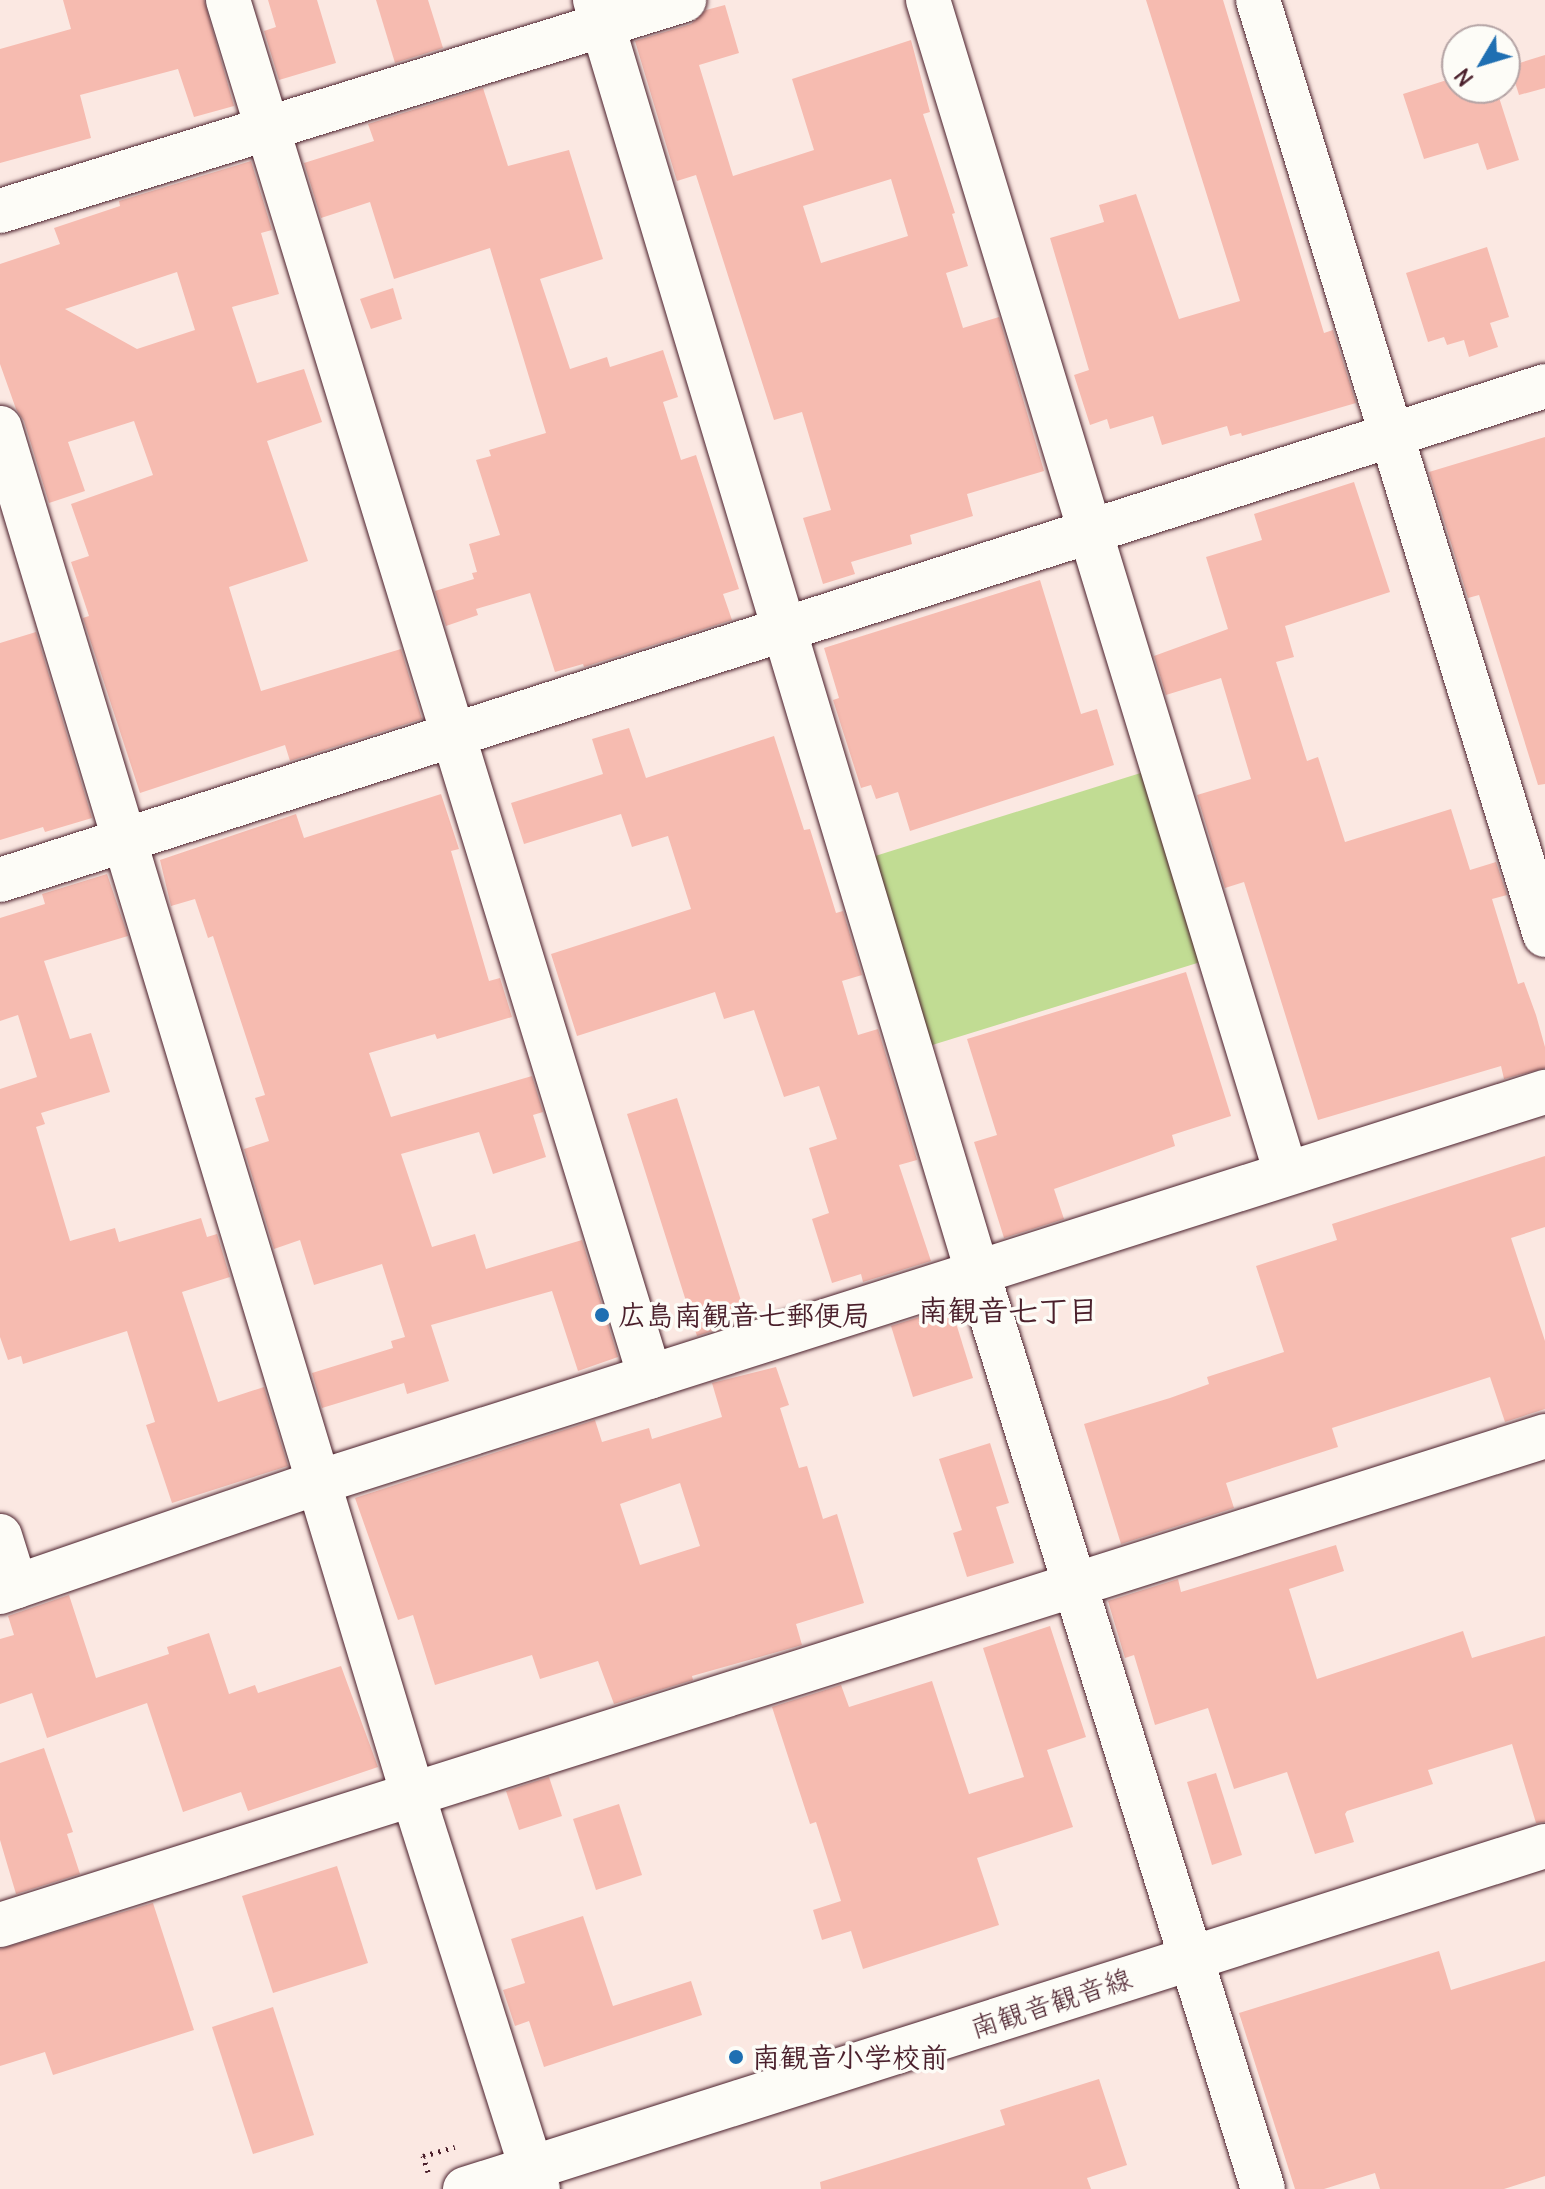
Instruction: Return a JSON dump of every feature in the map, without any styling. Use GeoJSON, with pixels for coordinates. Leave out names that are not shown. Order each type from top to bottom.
{"type":"FeatureCollection","features":[{"type":"Feature","properties":{"kind":"street"},"geometry":{"type":"LineString","coordinates":[[228,0],[650,1377]]}},
{"type":"Feature","properties":{"kind":"street"},"geometry":{"type":"LineString","coordinates":[[0,211],[268,127],[599,13],[684,0]]}},
{"type":"Feature","properties":{"kind":"street"},"geometry":{"type":"LineString","coordinates":[[928,0],[1286,1173]]}},
{"type":"Feature","properties":{"kind":"street"},"geometry":{"type":"LineString","coordinates":[[1258,0],[1545,935]]}},
{"type":"Feature","properties":{"kind":"street"},"geometry":{"type":"LineString","coordinates":[[599,13],[978,1274],[1263,2189]]}},
{"type":"Feature","properties":{"kind":"street"},"geometry":{"type":"LineString","coordinates":[[0,880],[123,838],[453,736],[1545,386]]}},
{"type":"Feature","properties":{"kind":"street"},"geometry":{"type":"LineString","coordinates":[[0,428],[413,1795],[535,2179]]}},
{"type":"Feature","properties":{"kind":"street"},"geometry":{"type":"LineString","coordinates":[[0,1536],[8,1590],[319,1482],[1545,1092]]}},
{"type":"Feature","properties":{"kind":"street"},"geometry":{"type":"LineString","coordinates":[[0,1925],[1545,1436]]}},
{"type":"Feature","properties":{"kind":"street","name":"南観音観音線"},"geometry":{"type":"LineString","coordinates":[[465,2189],[535,2179],[1192,1959],[1545,1846]]}},
{"type":"Feature","properties":{"kind":"green space"},"geometry":{"type":"Polygon","coordinates":[[[1147,771],[1207,960],[929,1046],[872,857],[1147,771]]]}},
{"type":"Feature","properties":{"kind":"building"},"geometry":{"type":"Polygon","coordinates":[[[63,0],[204,0],[234,106],[194,117],[178,69],[80,95],[91,138],[0,163],[0,49],[71,29],[63,0]]]}},
{"type":"Feature","properties":{"kind":"building"},"geometry":{"type":"Polygon","coordinates":[[[268,0],[317,0],[336,63],[279,80],[264,31],[276,27],[268,0]]]}},
{"type":"Feature","properties":{"kind":"building"},"geometry":{"type":"Polygon","coordinates":[[[376,0],[428,0],[443,48],[395,63],[376,0]]]}},
{"type":"Feature","properties":{"kind":"building"},"geometry":{"type":"Polygon","coordinates":[[[1146,0],[1223,0],[1324,333],[1333,330],[1356,403],[1242,436],[1241,433],[1230,436],[1227,426],[1162,445],[1153,416],[1110,429],[1107,419],[1090,425],[1074,375],[1089,370],[1050,238],[1104,222],[1099,205],[1136,194],[1179,319],[1240,301],[1146,0]]]}},
{"type":"Feature","properties":{"kind":"building"},"geometry":{"type":"Polygon","coordinates":[[[725,5],[739,53],[699,65],[733,176],[814,150],[792,79],[911,40],[930,112],[923,114],[955,213],[952,214],[968,266],[946,273],[963,328],[999,317],[1044,471],[967,494],[973,516],[910,535],[912,544],[851,562],[855,574],[823,584],[803,518],[831,510],[802,412],[774,420],[696,175],[677,181],[635,41],[691,24],[706,10],[725,5]],[[891,179],[803,206],[821,263],[908,236],[891,179]]]}},
{"type":"Feature","properties":{"kind":"building"},"geometry":{"type":"Polygon","coordinates":[[[1545,55],[1545,88],[1521,94],[1521,63],[1545,55]]]}},
{"type":"Feature","properties":{"kind":"building"},"geometry":{"type":"Polygon","coordinates":[[[1441,82],[1441,104],[1501,104],[1519,160],[1487,170],[1478,143],[1424,159],[1403,94],[1441,82]]]}},
{"type":"Feature","properties":{"kind":"building"},"geometry":{"type":"Polygon","coordinates":[[[483,88],[508,166],[569,150],[603,259],[540,279],[570,369],[607,357],[610,367],[663,350],[678,397],[663,402],[681,460],[696,455],[739,589],[723,594],[732,620],[584,667],[583,664],[555,672],[530,593],[476,609],[478,615],[446,626],[435,591],[474,579],[472,573],[477,572],[469,544],[500,535],[476,460],[491,456],[489,450],[546,433],[490,248],[394,279],[370,202],[321,218],[304,163],[374,141],[368,124],[483,88]]]}},
{"type":"Feature","properties":{"kind":"building"},"geometry":{"type":"Polygon","coordinates":[[[251,161],[272,230],[261,233],[279,294],[232,307],[257,383],[304,369],[322,422],[267,441],[308,561],[229,587],[261,691],[401,649],[422,719],[290,761],[285,745],[140,793],[83,618],[89,616],[71,562],[89,556],[71,504],[153,475],[134,421],[68,442],[85,491],[49,503],[24,421],[16,409],[0,364],[0,264],[60,244],[54,228],[120,206],[119,201],[251,161]],[[177,272],[65,309],[137,349],[195,330],[177,272]]]}},
{"type":"Feature","properties":{"kind":"building"},"geometry":{"type":"Polygon","coordinates":[[[1487,247],[1509,317],[1490,323],[1498,347],[1469,357],[1464,340],[1447,345],[1444,337],[1428,342],[1406,273],[1487,247]]]}},
{"type":"Feature","properties":{"kind":"building"},"geometry":{"type":"Polygon","coordinates":[[[393,288],[402,319],[371,329],[360,299],[393,288]]]}},
{"type":"Feature","properties":{"kind":"building"},"geometry":{"type":"Polygon","coordinates":[[[1545,437],[1545,784],[1538,785],[1479,595],[1468,598],[1429,472],[1545,437]]]}},
{"type":"Feature","properties":{"kind":"building"},"geometry":{"type":"Polygon","coordinates":[[[1354,482],[1390,592],[1285,626],[1294,657],[1276,662],[1307,761],[1318,757],[1345,842],[1451,809],[1470,870],[1496,862],[1507,895],[1492,899],[1518,984],[1524,982],[1536,1015],[1545,1047],[1545,1068],[1504,1079],[1501,1066],[1318,1120],[1244,882],[1225,888],[1197,795],[1251,779],[1221,678],[1166,695],[1154,656],[1228,629],[1206,557],[1262,540],[1254,514],[1354,482]]]}},
{"type":"Feature","properties":{"kind":"building"},"geometry":{"type":"Polygon","coordinates":[[[1040,580],[1081,714],[1097,709],[1114,765],[910,831],[898,792],[876,799],[871,785],[861,788],[833,700],[839,698],[824,648],[1040,580]]]}},
{"type":"Feature","properties":{"kind":"building"},"geometry":{"type":"Polygon","coordinates":[[[36,632],[92,818],[45,832],[43,827],[0,840],[0,643],[36,632]]]}},
{"type":"Feature","properties":{"kind":"building"},"geometry":{"type":"Polygon","coordinates":[[[629,728],[646,778],[774,736],[804,830],[810,829],[836,913],[843,911],[862,975],[842,981],[858,1035],[878,1029],[902,1108],[917,1160],[899,1165],[931,1261],[863,1282],[861,1274],[832,1283],[812,1219],[829,1213],[809,1148],[837,1139],[819,1086],[784,1097],[754,1010],[724,1019],[715,992],[577,1036],[551,954],[691,909],[668,836],[632,847],[621,814],[524,844],[511,803],[603,774],[592,739],[629,728]]]}},
{"type":"Feature","properties":{"kind":"building"},"geometry":{"type":"Polygon","coordinates":[[[441,794],[459,849],[451,851],[489,981],[500,978],[512,1017],[437,1039],[435,1034],[369,1053],[391,1117],[532,1076],[543,1112],[533,1115],[546,1157],[493,1174],[479,1132],[401,1154],[432,1247],[475,1234],[486,1269],[582,1240],[618,1357],[578,1371],[552,1291],[431,1325],[449,1381],[407,1394],[404,1383],[322,1408],[312,1373],[393,1348],[391,1341],[405,1337],[382,1264],[314,1285],[300,1240],[274,1249],[244,1149],[269,1141],[255,1098],[265,1095],[213,936],[208,938],[195,899],[171,906],[160,860],[296,814],[304,838],[441,794]]]}},
{"type":"Feature","properties":{"kind":"building"},"geometry":{"type":"Polygon","coordinates":[[[107,874],[128,936],[44,961],[70,1039],[91,1033],[110,1092],[41,1113],[45,1124],[36,1127],[70,1241],[115,1228],[119,1242],[201,1218],[207,1237],[217,1234],[230,1277],[182,1292],[218,1402],[264,1387],[288,1466],[172,1503],[146,1425],[155,1422],[127,1331],[23,1364],[21,1356],[8,1360],[0,1337],[0,1089],[37,1077],[18,1015],[0,1021],[0,918],[45,904],[42,894],[107,874]]]}},
{"type":"Feature","properties":{"kind":"building"},"geometry":{"type":"Polygon","coordinates":[[[1186,972],[1231,1116],[1172,1135],[1175,1146],[1054,1189],[1064,1219],[1004,1238],[974,1142],[997,1135],[967,1039],[1186,972]]]}},
{"type":"Feature","properties":{"kind":"building"},"geometry":{"type":"Polygon","coordinates":[[[677,1098],[744,1310],[721,1317],[725,1327],[697,1336],[627,1114],[677,1098]]]}},
{"type":"Feature","properties":{"kind":"building"},"geometry":{"type":"Polygon","coordinates":[[[1545,1156],[1545,1227],[1511,1238],[1545,1341],[1545,1409],[1505,1422],[1490,1377],[1332,1428],[1338,1447],[1226,1483],[1234,1508],[1121,1544],[1084,1424],[1209,1384],[1207,1377],[1284,1352],[1256,1266],[1337,1240],[1332,1224],[1545,1156]]]}},
{"type":"Feature","properties":{"kind":"building"},"geometry":{"type":"Polygon","coordinates":[[[951,1307],[973,1378],[913,1397],[891,1326],[951,1307]]]}},
{"type":"Feature","properties":{"kind":"building"},"geometry":{"type":"Polygon","coordinates":[[[776,1367],[789,1405],[780,1408],[799,1468],[807,1466],[823,1519],[837,1514],[864,1603],[796,1624],[802,1645],[692,1676],[693,1680],[614,1704],[598,1661],[540,1679],[532,1655],[435,1685],[413,1615],[398,1620],[355,1498],[595,1420],[602,1442],[649,1428],[652,1439],[722,1417],[712,1383],[776,1367]],[[680,1483],[620,1504],[640,1565],[700,1546],[680,1483]]]}},
{"type":"Feature","properties":{"kind":"building"},"geometry":{"type":"Polygon","coordinates":[[[990,1443],[1009,1503],[996,1507],[1014,1563],[967,1577],[953,1533],[962,1530],[939,1459],[990,1443]]]}},
{"type":"Feature","properties":{"kind":"building"},"geometry":{"type":"Polygon","coordinates":[[[1336,1545],[1344,1571],[1289,1589],[1317,1679],[1463,1631],[1472,1658],[1545,1636],[1545,1822],[1536,1823],[1512,1744],[1428,1770],[1433,1784],[1347,1811],[1345,1814],[1354,1842],[1315,1854],[1287,1772],[1234,1789],[1208,1708],[1155,1725],[1134,1655],[1125,1658],[1108,1601],[1178,1579],[1181,1592],[1336,1545]]]}},
{"type":"Feature","properties":{"kind":"building"},"geometry":{"type":"Polygon","coordinates":[[[69,1595],[96,1678],[169,1654],[167,1647],[209,1633],[229,1694],[255,1685],[258,1693],[341,1666],[378,1767],[248,1811],[241,1792],[183,1812],[147,1703],[47,1738],[32,1693],[0,1704],[0,1639],[14,1635],[8,1616],[69,1595]]]}},
{"type":"Feature","properties":{"kind":"building"},"geometry":{"type":"Polygon","coordinates":[[[1050,1626],[1086,1737],[1047,1750],[1073,1827],[977,1858],[999,1925],[863,1969],[851,1931],[822,1940],[813,1910],[841,1901],[816,1822],[810,1824],[772,1707],[841,1685],[849,1707],[932,1681],[969,1794],[1024,1777],[983,1648],[1050,1626]]]}},
{"type":"Feature","properties":{"kind":"building"},"geometry":{"type":"Polygon","coordinates":[[[44,1748],[73,1832],[67,1834],[80,1874],[16,1894],[0,1840],[0,1763],[44,1748]]]}},
{"type":"Feature","properties":{"kind":"building"},"geometry":{"type":"Polygon","coordinates":[[[1216,1773],[1242,1855],[1212,1865],[1187,1782],[1216,1773]]]}},
{"type":"Feature","properties":{"kind":"building"},"geometry":{"type":"Polygon","coordinates":[[[549,1777],[562,1816],[519,1830],[506,1791],[549,1777]]]}},
{"type":"Feature","properties":{"kind":"building"},"geometry":{"type":"Polygon","coordinates":[[[619,1804],[642,1875],[596,1890],[573,1819],[619,1804]]]}},
{"type":"Feature","properties":{"kind":"building"},"geometry":{"type":"Polygon","coordinates":[[[337,1866],[368,1963],[273,1993],[242,1896],[337,1866]]]}},
{"type":"Feature","properties":{"kind":"building"},"geometry":{"type":"Polygon","coordinates":[[[153,1903],[194,2030],[53,2075],[45,2052],[0,2066],[0,1949],[153,1903]]]}},
{"type":"Feature","properties":{"kind":"building"},"geometry":{"type":"Polygon","coordinates":[[[583,1916],[613,2006],[691,1981],[702,2015],[544,2067],[529,2021],[515,2026],[503,1990],[525,1983],[511,1939],[583,1916]]]}},
{"type":"Feature","properties":{"kind":"building"},"geometry":{"type":"Polygon","coordinates":[[[1439,1951],[1451,1990],[1545,1961],[1545,2176],[1504,2189],[1380,2189],[1375,2173],[1324,2189],[1295,2189],[1239,2013],[1439,1951]]]}},
{"type":"Feature","properties":{"kind":"building"},"geometry":{"type":"Polygon","coordinates":[[[273,2007],[314,2135],[253,2154],[212,2027],[273,2007]]]}},
{"type":"Feature","properties":{"kind":"building"},"geometry":{"type":"Polygon","coordinates":[[[1099,2079],[1127,2165],[1087,2178],[1091,2189],[821,2189],[820,2182],[1005,2125],[1000,2110],[1099,2079]]]}},
{"type":"Feature","properties":{"kind":"place","name":"広島南観音七郵便局"},"geometry":{"type":"Point","coordinates":[602,1315]}},
{"type":"Feature","properties":{"kind":"place","name":"南観音小学校前"},"geometry":{"type":"Point","coordinates":[736,2057]}},
{"type":"Feature","properties":{"kind":"district","name":"南観音七丁目"},"geometry":{"type":"Point","coordinates":[1008,1310]}}]}
